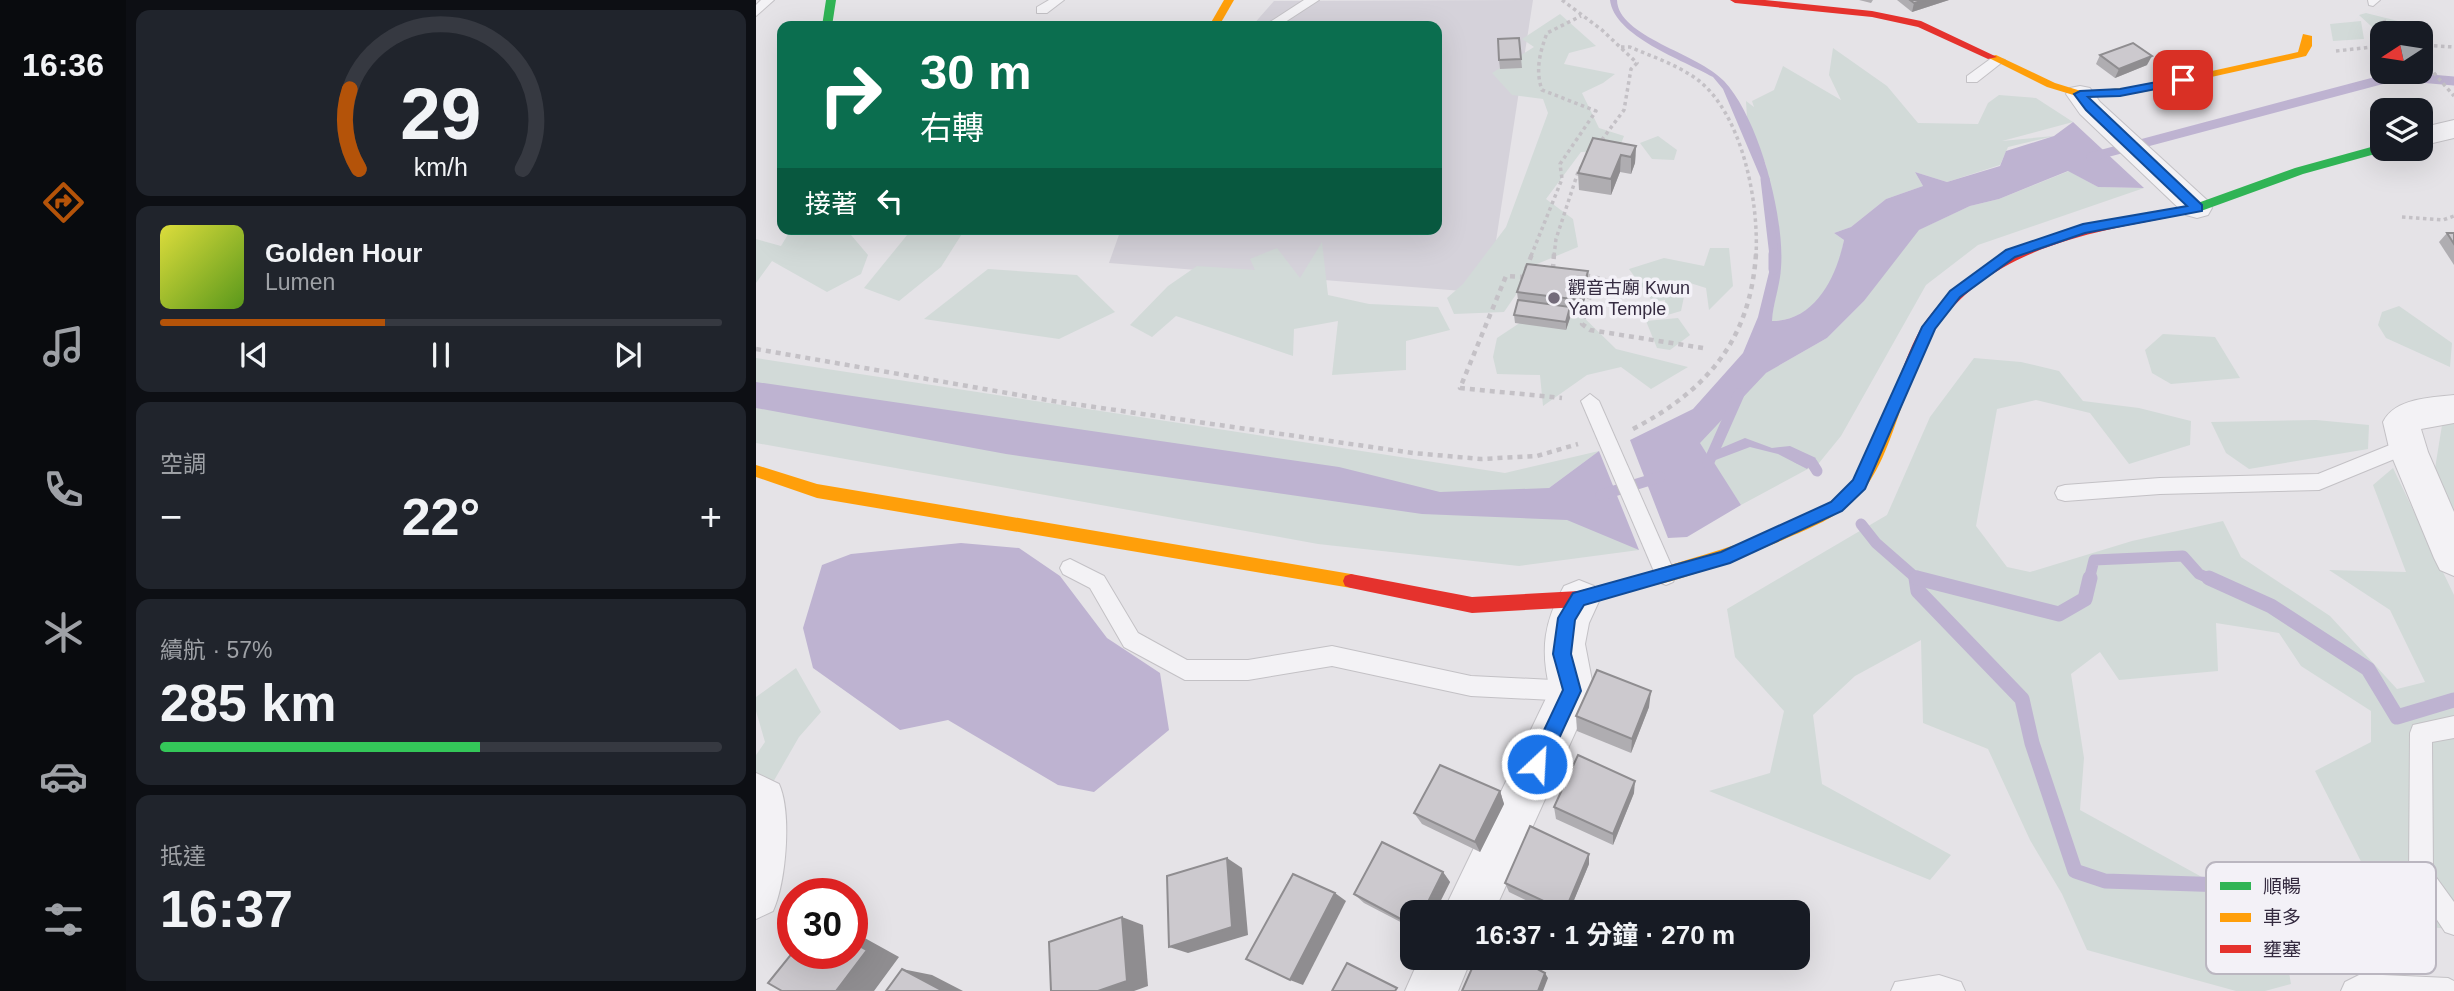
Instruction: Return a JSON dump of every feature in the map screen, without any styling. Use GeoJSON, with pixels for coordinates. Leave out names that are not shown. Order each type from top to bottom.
{"type":"FeatureCollection","features":[{"type":"Feature","properties":{"kind":"street"},"geometry":{"type":"LineString","coordinates":[[828,21],[831,0]]}},
{"type":"Feature","properties":{"kind":"street"},"geometry":{"type":"LineString","coordinates":[[1217,21],[1229,0]]}},
{"type":"Feature","properties":{"kind":"street"},"geometry":{"type":"LineString","coordinates":[[1735,0],[1871,13],[1922,24],[2085,101],[2197,208]]}},
{"type":"Feature","properties":{"kind":"street"},"geometry":{"type":"LineString","coordinates":[[2085,101],[2302,54],[2307,46],[2307,36]]}},
{"type":"Feature","properties":{"kind":"street"},"geometry":{"type":"LineString","coordinates":[[2433,134],[2454,129]]}},
{"type":"Feature","properties":{"kind":"street"},"geometry":{"type":"LineString","coordinates":[[756,471],[817,491],[1365,583],[1472,605],[1579,599],[1724,558],[1837,506],[1859,484],[1929,327],[1955,294],[2011,254],[2083,229],[2197,208],[2299,170],[2370,151]]}},
{"type":"Feature","properties":{"kind":"street"},"geometry":{"type":"LineString","coordinates":[[2454,409],[2417,414],[2401,422],[2407,446],[2454,558]]}},
{"type":"Feature","properties":{"kind":"street"},"geometry":{"type":"LineString","coordinates":[[1474,900],[1572,691],[1562,654],[1566,618],[1579,599]]}},
{"type":"Feature","properties":{"kind":"street"},"geometry":{"type":"LineString","coordinates":[[756,796],[763,800],[756,894]]}},
{"type":"Feature","properties":{"kind":"street"},"geometry":{"type":"LineString","coordinates":[[1431,991],[1441,970]]}},
{"type":"Feature","properties":{"kind":"lane"},"geometry":{"type":"LineString","coordinates":[[756,12],[768,0]]}},
{"type":"Feature","properties":{"kind":"lane"},"geometry":{"type":"LineString","coordinates":[[1042,10],[1058,0]]}},
{"type":"Feature","properties":{"kind":"lane"},"geometry":{"type":"LineString","coordinates":[[1278,21],[1313,0]]}},
{"type":"Feature","properties":{"kind":"lane"},"geometry":{"type":"LineString","coordinates":[[1972,79],[1998,60]]}},
{"type":"Feature","properties":{"kind":"lane"},"geometry":{"type":"LineString","coordinates":[[1590,401],[1666,576]]}},
{"type":"Feature","properties":{"kind":"lane"},"geometry":{"type":"LineString","coordinates":[[2065,493],[2160,486],[2319,482],[2407,446]]}},
{"type":"Feature","properties":{"kind":"lane"},"geometry":{"type":"LineString","coordinates":[[1070,568],[1097,582],[1131,640],[1185,670],[1248,670],[1332,656],[1433,680],[1471,686],[1572,691]]}},
{"type":"Feature","properties":{"kind":"lane"},"geometry":{"type":"LineString","coordinates":[[2421,862],[2421,733],[2454,727]]}},
{"type":"Feature","properties":{"kind":"lane"},"geometry":{"type":"LineString","coordinates":[[2436,898],[2454,923]]}},
{"type":"Feature","properties":{"kind":"lane"},"geometry":{"type":"LineString","coordinates":[[2354,991],[2361,987],[2448,991]]}},
{"type":"Feature","properties":{"kind":"lane"},"geometry":{"type":"LineString","coordinates":[[1904,991],[1952,991]]}},
{"type":"Feature","properties":{"kind":"path"},"geometry":{"type":"LineString","coordinates":[[1562,0],[1637,63],[1631,69],[1624,110],[1578,172],[1556,239],[1553,268],[1565,271]]}},
{"type":"Feature","properties":{"kind":"path"},"geometry":{"type":"LineString","coordinates":[[1523,277],[1562,178],[1560,164],[1596,111],[1542,90],[1537,76],[1539,52],[1547,33],[1581,16]]}},
{"type":"Feature","properties":{"kind":"path"},"geometry":{"type":"LineString","coordinates":[[2433,46],[2454,47]]}},
{"type":"Feature","properties":{"kind":"path"},"geometry":{"type":"LineString","coordinates":[[756,349],[1053,401],[1413,453],[1480,459],[1537,456],[1606,442],[1662,414],[1703,382],[1740,323],[1758,257],[1753,196],[1745,160],[1720,108],[1698,79],[1630,47],[1621,47]]}},
{"type":"Feature","properties":{"kind":"path"},"geometry":{"type":"LineString","coordinates":[[2433,72],[2454,96]]}},
{"type":"Feature","properties":{"kind":"path"},"geometry":{"type":"LineString","coordinates":[[2402,217],[2443,219],[2454,216]]}},
{"type":"Feature","properties":{"kind":"path"},"geometry":{"type":"LineString","coordinates":[[1577,274],[1625,285],[1690,292]]}},
{"type":"Feature","properties":{"kind":"path"},"geometry":{"type":"LineString","coordinates":[[1537,279],[1506,276],[1460,388],[1590,401]]}},
{"type":"Feature","properties":{"kind":"path"},"geometry":{"type":"LineString","coordinates":[[1579,284],[1593,285],[1582,324],[1590,330],[1703,348]]}},
{"type":"Feature","properties":{"kind":"shaded area"},"geometry":{"type":"Polygon","coordinates":[[[1533,0],[1488,293],[1109,263],[1119,235],[1442,235],[1442,21],[1256,21],[1274,1],[1533,0]]]}},
{"type":"Feature","properties":{"kind":"shaded area"},"geometry":{"type":"Polygon","coordinates":[[[1610,0],[1617,0],[1621,13],[1644,35],[1712,71],[1724,81],[1748,119],[1767,170],[1779,223],[1781,268],[1772,321],[1800,314],[1812,305],[1829,282],[1840,254],[1844,240],[1834,233],[1851,227],[1886,199],[1923,186],[1915,172],[1947,182],[2000,166],[2006,151],[2054,136],[2073,122],[2144,188],[2098,187],[2068,171],[1999,199],[1970,206],[1919,230],[1864,301],[1827,338],[1766,373],[1700,443],[1707,454],[1745,438],[1772,448],[1790,446],[1816,458],[1807,469],[1778,454],[1750,447],[1713,461],[1741,505],[1687,537],[1668,538],[1630,440],[1693,409],[1743,353],[1758,317],[1775,248],[1768,195],[1723,89],[1713,77],[1636,36],[1614,13],[1610,0]]]}},
{"type":"Feature","properties":{"kind":"shaded area"},"geometry":{"type":"Polygon","coordinates":[[[2366,13],[2398,21],[2370,21],[2370,25],[2359,15],[2366,13]]]}},
{"type":"Feature","properties":{"kind":"shaded area"},"geometry":{"type":"Polygon","coordinates":[[[1560,14],[1596,46],[1569,53],[1564,64],[1615,74],[1582,93],[1599,128],[1624,136],[1618,151],[1581,152],[1546,199],[1573,219],[1578,247],[1537,264],[1504,312],[1454,314],[1447,298],[1463,284],[1506,227],[1548,113],[1543,99],[1512,95],[1492,73],[1534,47],[1522,39],[1560,14]]]}},
{"type":"Feature","properties":{"kind":"shaded area"},"geometry":{"type":"Polygon","coordinates":[[[2361,21],[2364,39],[2333,41],[2330,24],[2361,21]]]}},
{"type":"Feature","properties":{"kind":"shaded area"},"geometry":{"type":"Polygon","coordinates":[[[1833,48],[1887,86],[1918,123],[1978,124],[1988,103],[1999,95],[2036,98],[2073,122],[2002,141],[2054,136],[2008,147],[2000,165],[1947,182],[1915,172],[1923,186],[1886,199],[1851,227],[1834,233],[1844,240],[1841,255],[1830,283],[1812,306],[1787,319],[1771,321],[1781,268],[1766,165],[1747,118],[1746,101],[1754,107],[1752,101],[1774,90],[1783,66],[1841,100],[1829,75],[1833,48]]]}},
{"type":"Feature","properties":{"kind":"shaded area"},"geometry":{"type":"Polygon","coordinates":[[[1658,136],[1677,150],[1674,160],[1652,159],[1640,143],[1658,136]]]}},
{"type":"Feature","properties":{"kind":"shaded area"},"geometry":{"type":"Polygon","coordinates":[[[2069,171],[2098,187],[2144,188],[1978,245],[1926,285],[1841,436],[1819,463],[1741,505],[1697,439],[1762,375],[1827,338],[1864,301],[1914,232],[1970,206],[1999,199],[2069,171]]]}},
{"type":"Feature","properties":{"kind":"shaded area"},"geometry":{"type":"Polygon","coordinates":[[[788,235],[851,235],[868,255],[861,274],[827,292],[772,261],[756,283],[756,239],[781,246],[788,235]]]}},
{"type":"Feature","properties":{"kind":"shaded area"},"geometry":{"type":"Polygon","coordinates":[[[907,235],[961,235],[941,267],[899,301],[864,288],[907,235]]]}},
{"type":"Feature","properties":{"kind":"shaded area"},"geometry":{"type":"Polygon","coordinates":[[[1322,242],[1328,295],[1369,304],[1438,307],[1450,330],[1406,341],[1406,370],[1332,375],[1338,321],[1294,329],[1293,356],[1176,316],[1152,337],[1130,325],[1168,286],[1197,266],[1255,270],[1250,259],[1277,248],[1300,278],[1322,242]]]}},
{"type":"Feature","properties":{"kind":"shaded area"},"geometry":{"type":"Polygon","coordinates":[[[1710,248],[1729,248],[1733,286],[1709,310],[1706,288],[1687,282],[1681,311],[1664,316],[1665,300],[1653,302],[1629,269],[1664,258],[1704,266],[1710,248]]]}},
{"type":"Feature","properties":{"kind":"shaded area"},"geometry":{"type":"Polygon","coordinates":[[[988,269],[1077,275],[1115,312],[1059,339],[924,319],[988,269]]]}},
{"type":"Feature","properties":{"kind":"shaded area"},"geometry":{"type":"Polygon","coordinates":[[[1566,300],[1616,349],[1688,367],[1651,389],[1621,367],[1587,375],[1543,406],[1540,375],[1497,374],[1493,357],[1497,338],[1527,318],[1566,300]]]}},
{"type":"Feature","properties":{"kind":"shaded area"},"geometry":{"type":"Polygon","coordinates":[[[2399,306],[2452,343],[2450,367],[2386,338],[2378,325],[2382,312],[2399,306]]]}},
{"type":"Feature","properties":{"kind":"shaded area"},"geometry":{"type":"Polygon","coordinates":[[[1678,318],[1690,335],[1670,350],[1657,348],[1646,321],[1678,318]]]}},
{"type":"Feature","properties":{"kind":"shaded area"},"geometry":{"type":"Polygon","coordinates":[[[2163,334],[2215,337],[2240,378],[2171,384],[2152,373],[2145,350],[2163,334]]]}},
{"type":"Feature","properties":{"kind":"shaded area"},"geometry":{"type":"Polygon","coordinates":[[[756,358],[1505,473],[1599,451],[1549,488],[1639,550],[1519,566],[1318,544],[756,443],[756,358]]]}},
{"type":"Feature","properties":{"kind":"shaded area"},"geometry":{"type":"Polygon","coordinates":[[[1974,358],[2021,362],[2059,371],[2083,401],[2139,408],[2191,421],[2190,445],[2129,464],[2090,413],[2036,400],[1997,409],[1976,526],[2007,567],[2030,572],[2132,541],[2223,521],[2241,557],[2330,616],[2397,689],[2425,682],[2390,610],[2329,570],[2406,572],[2373,485],[2393,468],[2454,595],[2454,929],[2436,928],[2436,862],[2361,862],[2315,771],[2371,742],[2371,711],[2301,666],[2279,633],[2216,623],[2218,671],[2119,680],[2100,652],[2071,674],[2084,758],[2080,810],[2206,879],[2206,974],[2289,974],[2291,984],[2265,991],[2236,991],[2087,950],[2062,894],[2030,840],[1988,749],[1923,723],[1921,640],[1855,676],[1813,715],[1822,784],[1951,855],[1930,880],[1709,791],[1770,773],[1784,711],[1735,657],[1727,609],[1887,515],[1930,417],[1974,358]]]}},
{"type":"Feature","properties":{"kind":"shaded area"},"geometry":{"type":"Polygon","coordinates":[[[756,382],[1339,467],[1440,492],[1549,488],[1599,451],[1639,550],[1567,520],[1422,514],[1006,454],[756,408],[756,382]]]}},
{"type":"Feature","properties":{"kind":"shaded area"},"geometry":{"type":"Polygon","coordinates":[[[2443,419],[2454,421],[2454,528],[2432,487],[2443,419]]]}},
{"type":"Feature","properties":{"kind":"shaded area"},"geometry":{"type":"Polygon","coordinates":[[[2316,420],[2369,425],[2368,449],[2249,469],[2226,453],[2211,422],[2316,420]]]}},
{"type":"Feature","properties":{"kind":"shaded area"},"geometry":{"type":"Polygon","coordinates":[[[961,543],[1019,548],[1060,576],[1107,638],[1160,673],[1169,730],[1094,792],[1058,785],[948,720],[900,730],[813,668],[803,628],[822,565],[851,554],[961,543]]]}},
{"type":"Feature","properties":{"kind":"shaded area"},"geometry":{"type":"Polygon","coordinates":[[[796,668],[821,712],[799,737],[772,784],[756,778],[756,755],[765,742],[756,711],[756,697],[796,668]]]}},
{"type":"Feature","properties":{"kind":"building"},"geometry":{"type":"Polygon","coordinates":[[[1519,38],[1521,59],[1499,60],[1498,39],[1519,38]]]}},
{"type":"Feature","properties":{"kind":"building"},"geometry":{"type":"Polygon","coordinates":[[[2133,43],[2152,56],[2119,69],[2100,55],[2133,43]]]}},
{"type":"Feature","properties":{"kind":"building"},"geometry":{"type":"Polygon","coordinates":[[[1593,138],[1636,146],[1631,157],[1621,155],[1611,179],[1578,173],[1593,138]]]}},
{"type":"Feature","properties":{"kind":"building"},"geometry":{"type":"Polygon","coordinates":[[[2447,233],[2454,233],[2454,244],[2447,233]]]}},
{"type":"Feature","properties":{"kind":"building"},"geometry":{"type":"Polygon","coordinates":[[[1527,264],[1588,271],[1580,300],[1517,292],[1527,264]]]}},
{"type":"Feature","properties":{"kind":"building"},"geometry":{"type":"Polygon","coordinates":[[[1518,300],[1570,307],[1566,322],[1514,315],[1518,300]]]}},
{"type":"Feature","properties":{"kind":"building"},"geometry":{"type":"Polygon","coordinates":[[[1597,670],[1651,691],[1632,739],[1576,716],[1597,670]]]}},
{"type":"Feature","properties":{"kind":"building"},"geometry":{"type":"Polygon","coordinates":[[[1578,755],[1635,781],[1613,834],[1554,807],[1578,755]]]}},
{"type":"Feature","properties":{"kind":"building"},"geometry":{"type":"Polygon","coordinates":[[[1440,765],[1500,791],[1475,842],[1414,813],[1440,765]]]}},
{"type":"Feature","properties":{"kind":"building"},"geometry":{"type":"Polygon","coordinates":[[[1530,826],[1589,854],[1570,900],[1541,900],[1505,883],[1530,826]]]}},
{"type":"Feature","properties":{"kind":"building"},"geometry":{"type":"Polygon","coordinates":[[[1382,842],[1443,872],[1429,900],[1400,900],[1400,919],[1354,894],[1382,842]]]}},
{"type":"Feature","properties":{"kind":"building"},"geometry":{"type":"Polygon","coordinates":[[[1227,858],[1232,927],[1169,947],[1167,876],[1227,858]]]}},
{"type":"Feature","properties":{"kind":"building"},"geometry":{"type":"Polygon","coordinates":[[[1293,874],[1335,893],[1290,980],[1246,959],[1293,874]]]}},
{"type":"Feature","properties":{"kind":"building"},"geometry":{"type":"Polygon","coordinates":[[[1122,917],[1127,981],[1098,991],[1051,991],[1049,942],[1122,917]]]}},
{"type":"Feature","properties":{"kind":"building"},"geometry":{"type":"Polygon","coordinates":[[[1347,963],[1397,988],[1395,991],[1332,991],[1347,963]]]}},
{"type":"Feature","properties":{"kind":"building"},"geometry":{"type":"Polygon","coordinates":[[[779,969],[853,969],[836,991],[782,991],[768,983],[779,969]]]}},
{"type":"Feature","properties":{"kind":"building"},"geometry":{"type":"Polygon","coordinates":[[[902,969],[943,991],[886,991],[902,969]]]}},
{"type":"Feature","properties":{"kind":"building"},"geometry":{"type":"Polygon","coordinates":[[[1471,970],[1539,970],[1545,973],[1538,991],[1462,991],[1471,970]]]}},
{"type":"Feature","properties":{"kind":"waterway"},"geometry":{"type":"LineString","coordinates":[[2091,157],[2396,76],[2454,81]]}},
{"type":"Feature","properties":{"kind":"waterway"},"geometry":{"type":"LineString","coordinates":[[1765,179],[1774,256]]}},
{"type":"Feature","properties":{"kind":"waterway"},"geometry":{"type":"LineString","coordinates":[[1774,256],[1774,269]]}},
{"type":"Feature","properties":{"kind":"waterway"},"geometry":{"type":"LineString","coordinates":[[1708,464],[1739,394]]}},
{"type":"Feature","properties":{"kind":"waterway"},"geometry":{"type":"LineString","coordinates":[[1798,458],[1812,463],[1817,471]]}},
{"type":"Feature","properties":{"kind":"waterway"},"geometry":{"type":"LineString","coordinates":[[1601,495],[1660,477]]}},
{"type":"Feature","properties":{"kind":"waterway"},"geometry":{"type":"LineString","coordinates":[[1861,524],[1876,543],[1916,578]]}},
{"type":"Feature","properties":{"kind":"waterway"},"geometry":{"type":"LineString","coordinates":[[2089,580],[2094,560],[2183,556],[2199,574],[2213,580]]}},
{"type":"Feature","properties":{"kind":"waterway"},"geometry":{"type":"LineString","coordinates":[[1916,578],[1924,580]]}},
{"type":"Feature","properties":{"kind":"waterway"},"geometry":{"type":"LineString","coordinates":[[1916,578],[1918,591],[2022,699],[2032,743],[2075,871],[2105,881],[2206,884]]}},
{"type":"Feature","properties":{"kind":"waterway"},"geometry":{"type":"LineString","coordinates":[[1917,578],[2059,614],[2085,599],[2090,578]]}},
{"type":"Feature","properties":{"kind":"waterway"},"geometry":{"type":"LineString","coordinates":[[2209,578],[2271,606],[2368,669],[2397,717],[2454,700]]}},
{"type":"Feature","properties":{"kind":"traffic: fast"},"geometry":{"type":"LineString","coordinates":[[828,21],[831,0]]}},
{"type":"Feature","properties":{"kind":"traffic: fast"},"geometry":{"type":"LineString","coordinates":[[2176,212],[2197,208],[2299,171],[2370,151]]}},
{"type":"Feature","properties":{"kind":"traffic: slow"},"geometry":{"type":"LineString","coordinates":[[1217,21],[1229,0]]}},
{"type":"Feature","properties":{"kind":"traffic: slow"},"geometry":{"type":"LineString","coordinates":[[1992,57],[2051,85],[2080,94],[2139,90],[2302,54],[2307,46],[2307,36]]}},
{"type":"Feature","properties":{"kind":"traffic: slow"},"geometry":{"type":"LineString","coordinates":[[1643,581],[1726,555],[1793,529],[1845,499],[1860,483],[1903,385]]}},
{"type":"Feature","properties":{"kind":"traffic: slow"},"geometry":{"type":"LineString","coordinates":[[756,471],[817,491],[1351,581]]}},
{"type":"Feature","properties":{"kind":"traffic: jam"},"geometry":{"type":"LineString","coordinates":[[1735,0],[1872,14],[1921,24],[1992,57]]}},
{"type":"Feature","properties":{"kind":"traffic: jam"},"geometry":{"type":"LineString","coordinates":[[1903,385],[1930,326],[1952,298],[1979,275],[2008,258],[2073,233],[2176,212]]}},
{"type":"Feature","properties":{"kind":"traffic: jam"},"geometry":{"type":"LineString","coordinates":[[1351,581],[1472,605],[1579,599],[1643,581]]}},
{"type":"Feature","properties":{"kind":"place","name":"觀音古廟 Kwun Yam Temple"},"geometry":{"type":"Point","coordinates":[1554,298]}},
{"type":"Feature","properties":{"kind":"route"},"geometry":{"type":"LineString","coordinates":[[1537,764],[1572,691],[1562,654],[1566,618],[1579,599],[1724,558],[1797,527],[1837,506],[1859,484],[1929,327],[1955,294],[2011,254],[2083,229],[2197,208],[2090,108],[2080,94],[2139,90],[2183,80]]}}]}
